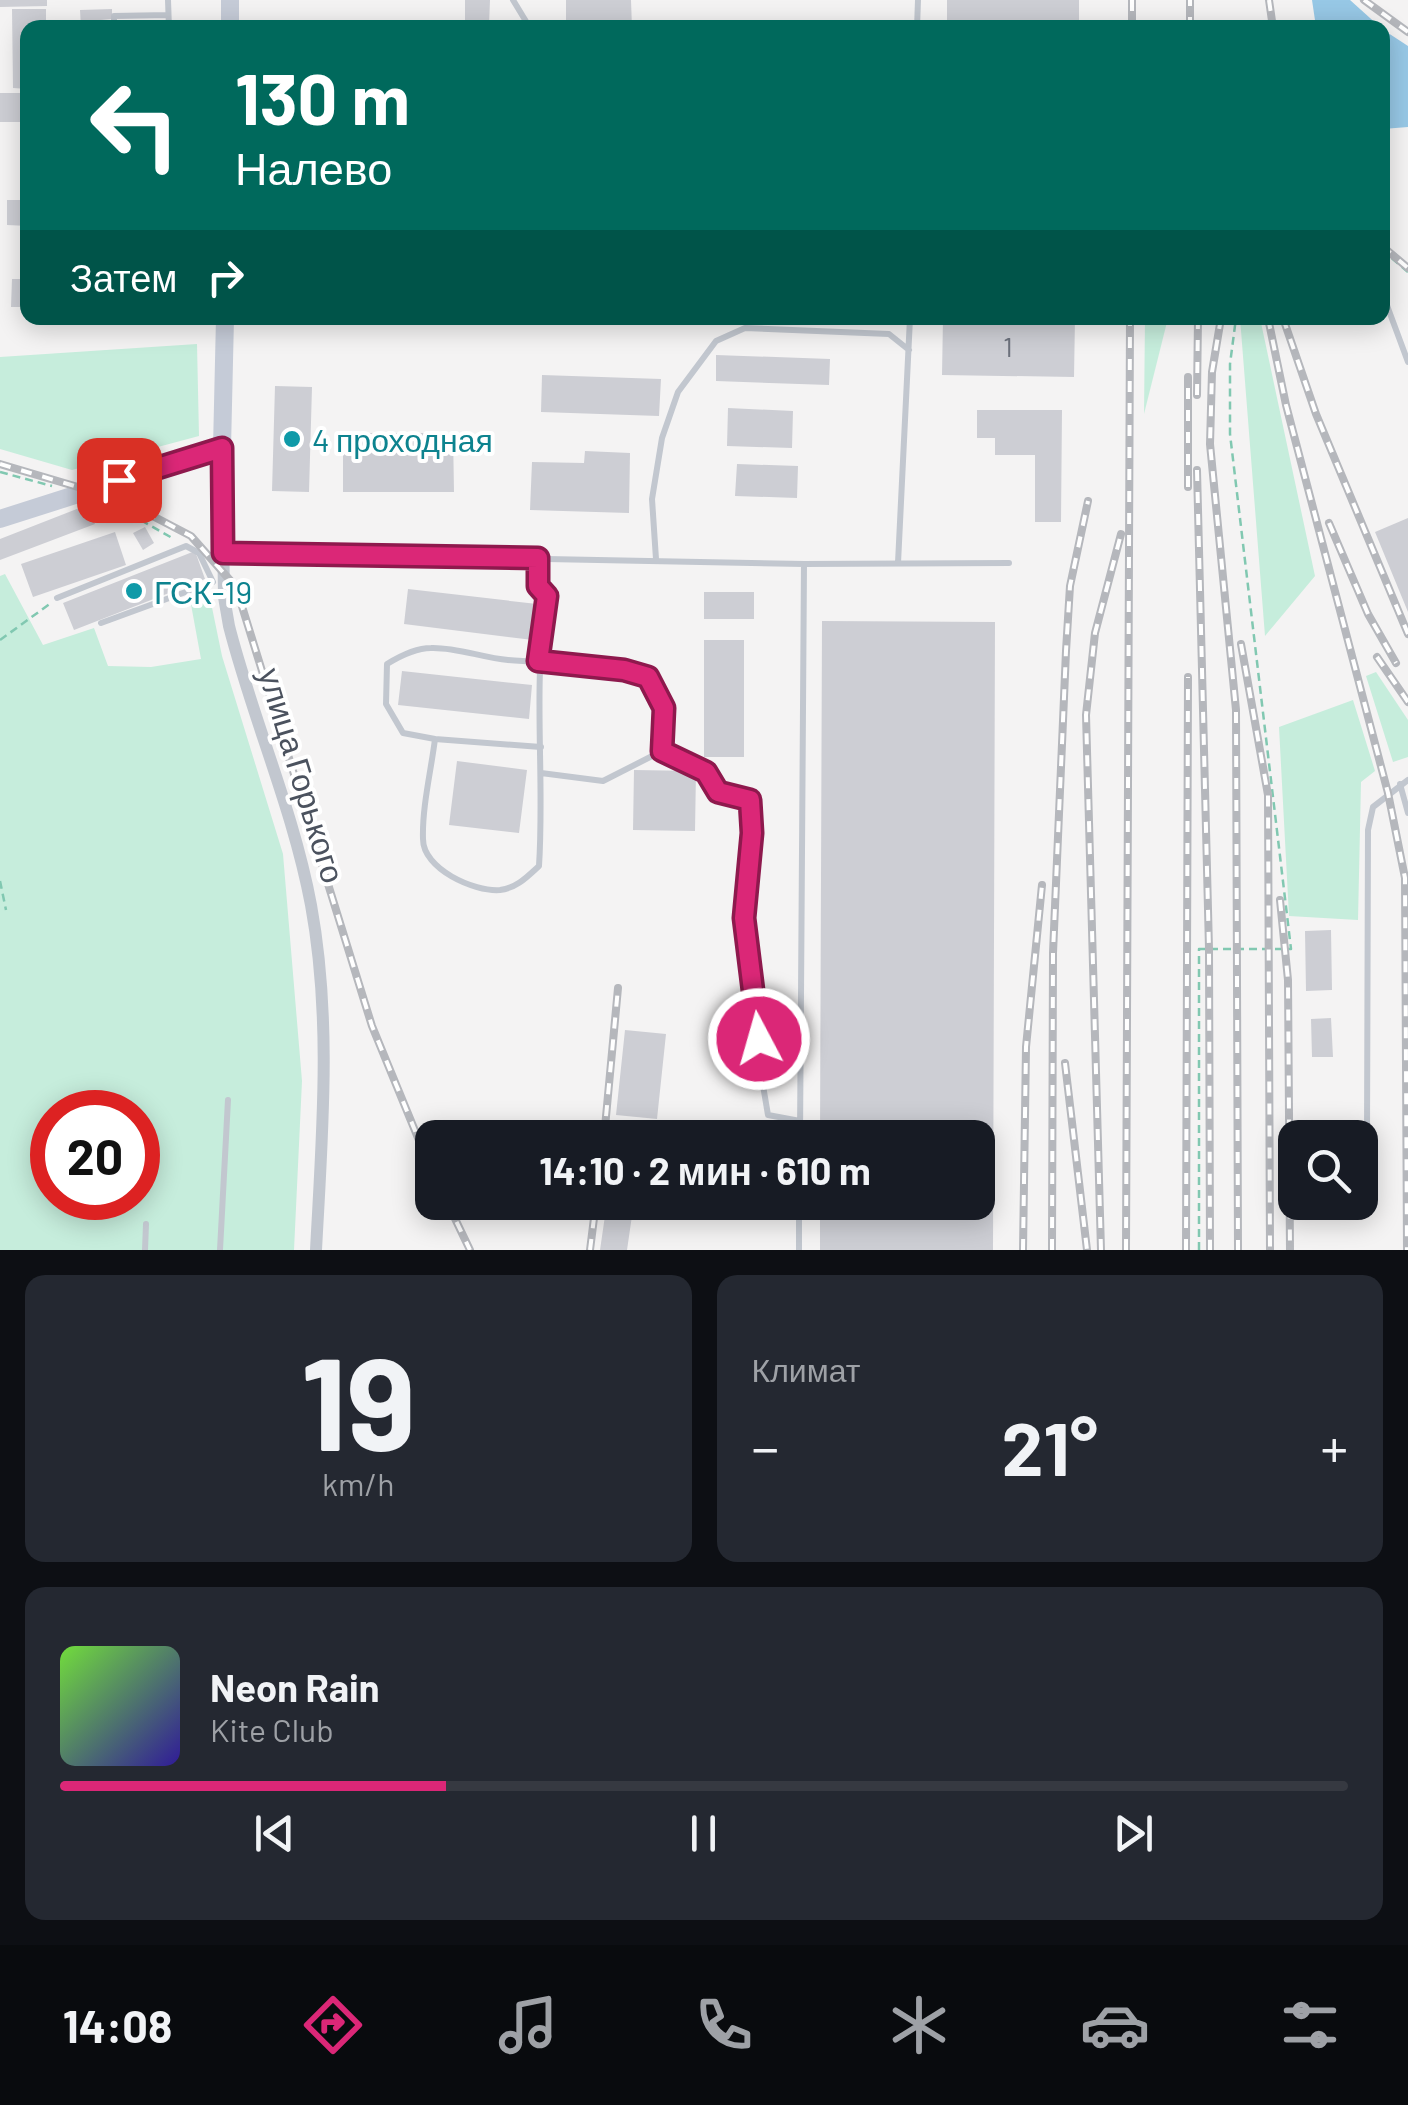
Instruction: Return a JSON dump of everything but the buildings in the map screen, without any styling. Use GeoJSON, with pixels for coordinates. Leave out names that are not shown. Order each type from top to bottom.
{"type":"FeatureCollection","features":[{"type":"Feature","properties":{"kind":"main road","name":"улица Горького"},"geometry":{"type":"LineString","coordinates":[[222,448],[225,325]]}},
{"type":"Feature","properties":{"kind":"main road"},"geometry":{"type":"LineString","coordinates":[[0,520],[222,448]]}},
{"type":"Feature","properties":{"kind":"street","name":"улица Горького"},"geometry":{"type":"LineString","coordinates":[[222,448],[223,553],[218,580],[241,672],[284,796],[311,906],[324,1072],[316,1250]]}},
{"type":"Feature","properties":{"kind":"lane"},"geometry":{"type":"LineString","coordinates":[[168,0],[168,20]]}},
{"type":"Feature","properties":{"kind":"lane"},"geometry":{"type":"LineString","coordinates":[[114,20],[114,16],[168,15]]}},
{"type":"Feature","properties":{"kind":"lane"},"geometry":{"type":"LineString","coordinates":[[1390,314],[1408,362]]}},
{"type":"Feature","properties":{"kind":"lane"},"geometry":{"type":"LineString","coordinates":[[898,563],[910,325]]}},
{"type":"Feature","properties":{"kind":"lane"},"geometry":{"type":"LineString","coordinates":[[656,560],[652,498],[662,438],[678,392],[716,341],[745,328],[888,334],[909,350]]}},
{"type":"Feature","properties":{"kind":"lane"},"geometry":{"type":"LineString","coordinates":[[57,598],[186,546],[200,553],[218,580],[102,623]]}},
{"type":"Feature","properties":{"kind":"lane"},"geometry":{"type":"LineString","coordinates":[[223,553],[804,564],[1010,563]]}},
{"type":"Feature","properties":{"kind":"lane"},"geometry":{"type":"LineString","coordinates":[[435,739],[422,843],[432,862],[466,884],[499,890],[519,884],[539,866],[538,661],[547,596],[538,586],[538,558]]}},
{"type":"Feature","properties":{"kind":"lane"},"geometry":{"type":"LineString","coordinates":[[800,1120],[804,564]]}},
{"type":"Feature","properties":{"kind":"lane"},"geometry":{"type":"LineString","coordinates":[[541,747],[403,733],[386,704],[387,664],[406,653],[432,648],[624,670],[648,677],[664,708],[662,751]]}},
{"type":"Feature","properties":{"kind":"lane"},"geometry":{"type":"LineString","coordinates":[[662,751],[706,772],[718,792],[750,800],[752,833],[744,918],[759,1016],[762,1080],[768,1115],[791,1120]]}},
{"type":"Feature","properties":{"kind":"lane"},"geometry":{"type":"LineString","coordinates":[[541,773],[603,780],[662,751]]}},
{"type":"Feature","properties":{"kind":"lane"},"geometry":{"type":"LineString","coordinates":[[1404,782],[1408,813]]}},
{"type":"Feature","properties":{"kind":"lane"},"geometry":{"type":"LineString","coordinates":[[1367,1120],[1368,830],[1373,807],[1404,782]]}},
{"type":"Feature","properties":{"kind":"lane"},"geometry":{"type":"LineString","coordinates":[[220,1250],[228,1100]]}},
{"type":"Feature","properties":{"kind":"lane"},"geometry":{"type":"LineString","coordinates":[[799,1220],[799,1250]]}},
{"type":"Feature","properties":{"kind":"lane"},"geometry":{"type":"LineString","coordinates":[[145,1250],[146,1224]]}},
{"type":"Feature","properties":{"kind":"path"},"geometry":{"type":"LineString","coordinates":[[1199,1250],[1200,949],[1290,949],[1230,434],[1230,364],[1235,325]]}},
{"type":"Feature","properties":{"kind":"path"},"geometry":{"type":"LineString","coordinates":[[0,640],[57,598]]}},
{"type":"Feature","properties":{"kind":"path"},"geometry":{"type":"LineString","coordinates":[[0,882],[6,910]]}},
{"type":"Feature","properties":{"kind":"green space"},"geometry":{"type":"Polygon","coordinates":[[[1145,325],[1166,325],[1144,414],[1145,325]]]}},
{"type":"Feature","properties":{"kind":"green space"},"geometry":{"type":"Polygon","coordinates":[[[1241,325],[1261,325],[1315,576],[1265,636],[1241,325]]]}},
{"type":"Feature","properties":{"kind":"green space"},"geometry":{"type":"Polygon","coordinates":[[[197,344],[199,436],[72,470],[0,449],[0,357],[197,344]]]}},
{"type":"Feature","properties":{"kind":"green space"},"geometry":{"type":"Polygon","coordinates":[[[5,574],[43,645],[94,628],[108,666],[151,667],[201,659],[190,599],[209,593],[222,656],[283,854],[302,1081],[294,1250],[0,1250],[0,576],[5,574]]]}},
{"type":"Feature","properties":{"kind":"green space"},"geometry":{"type":"Polygon","coordinates":[[[1376,672],[1408,720],[1408,757],[1393,762],[1366,676],[1376,672]]]}},
{"type":"Feature","properties":{"kind":"green space"},"geometry":{"type":"Polygon","coordinates":[[[1353,700],[1375,771],[1361,782],[1358,920],[1289,916],[1279,727],[1353,700]]]}},
{"type":"Feature","properties":{"kind":"water"},"geometry":{"type":"Polygon","coordinates":[[[1312,0],[1350,0],[1372,20],[1315,20],[1312,0]]]}},
{"type":"Feature","properties":{"kind":"water"},"geometry":{"type":"Polygon","coordinates":[[[1390,34],[1408,46],[1408,127],[1390,128],[1390,34]]]}},
{"type":"Feature","properties":{"kind":"railway"},"geometry":{"type":"LineString","coordinates":[[1132,0],[1132,20]]}},
{"type":"Feature","properties":{"kind":"railway"},"geometry":{"type":"LineString","coordinates":[[1190,0],[1190,20]]}},
{"type":"Feature","properties":{"kind":"railway"},"geometry":{"type":"LineString","coordinates":[[1269,0],[1272,20]]}},
{"type":"Feature","properties":{"kind":"railway"},"geometry":{"type":"LineString","coordinates":[[1364,0],[1408,32]]}},
{"type":"Feature","properties":{"kind":"railway"},"geometry":{"type":"LineString","coordinates":[[1390,253],[1408,268]]}},
{"type":"Feature","properties":{"kind":"railway"},"geometry":{"type":"LineString","coordinates":[[1126,1250],[1130,325]]}},
{"type":"Feature","properties":{"kind":"railway"},"geometry":{"type":"LineString","coordinates":[[1197,395],[1198,325]]}},
{"type":"Feature","properties":{"kind":"railway"},"geometry":{"type":"LineString","coordinates":[[1220,325],[1212,372],[1210,444],[1236,710],[1238,1250]]}},
{"type":"Feature","properties":{"kind":"railway"},"geometry":{"type":"LineString","coordinates":[[1269,325],[1286,405],[1388,793],[1405,878],[1407,1250]]}},
{"type":"Feature","properties":{"kind":"railway"},"geometry":{"type":"LineString","coordinates":[[1285,325],[1316,414],[1408,634]]}},
{"type":"Feature","properties":{"kind":"railway"},"geometry":{"type":"LineString","coordinates":[[1188,377],[1188,487]]}},
{"type":"Feature","properties":{"kind":"railway"},"geometry":{"type":"LineString","coordinates":[[0,464],[122,500],[191,536],[236,587],[372,1026],[415,1131]]}},
{"type":"Feature","properties":{"kind":"railway"},"geometry":{"type":"LineString","coordinates":[[1197,470],[1209,949],[1210,1250]]}},
{"type":"Feature","properties":{"kind":"railway"},"geometry":{"type":"LineString","coordinates":[[1052,1250],[1053,953],[1066,651],[1070,586],[1088,501]]}},
{"type":"Feature","properties":{"kind":"railway"},"geometry":{"type":"LineString","coordinates":[[1329,523],[1368,614],[1396,663]]}},
{"type":"Feature","properties":{"kind":"railway"},"geometry":{"type":"LineString","coordinates":[[1101,1250],[1086,715],[1095,633],[1121,534]]}},
{"type":"Feature","properties":{"kind":"railway"},"geometry":{"type":"LineString","coordinates":[[1241,644],[1268,795],[1270,1250]]}},
{"type":"Feature","properties":{"kind":"railway"},"geometry":{"type":"LineString","coordinates":[[1377,657],[1408,702]]}},
{"type":"Feature","properties":{"kind":"railway"},"geometry":{"type":"LineString","coordinates":[[1186,1250],[1188,677]]}},
{"type":"Feature","properties":{"kind":"railway"},"geometry":{"type":"LineString","coordinates":[[1023,1250],[1026,1047],[1042,885]]}},
{"type":"Feature","properties":{"kind":"railway"},"geometry":{"type":"LineString","coordinates":[[1280,900],[1288,980],[1290,1250]]}},
{"type":"Feature","properties":{"kind":"railway"},"geometry":{"type":"LineString","coordinates":[[606,1120],[618,988]]}},
{"type":"Feature","properties":{"kind":"railway"},"geometry":{"type":"LineString","coordinates":[[1065,1063],[1087,1250]]}},
{"type":"Feature","properties":{"kind":"railway"},"geometry":{"type":"LineString","coordinates":[[456,1220],[470,1250]]}},
{"type":"Feature","properties":{"kind":"railway"},"geometry":{"type":"LineString","coordinates":[[590,1250],[594,1220]]}},
{"type":"Feature","properties":{"kind":"place","name":"4 проходная"},"geometry":{"type":"Point","coordinates":[292,439]}},
{"type":"Feature","properties":{"kind":"place","name":"ГСК-19"},"geometry":{"type":"Point","coordinates":[134,591]}},
{"type":"Feature","properties":{"kind":"route"},"geometry":{"type":"LineString","coordinates":[[119,480],[222,448],[223,553],[538,558],[538,586],[547,596],[538,661],[624,670],[648,677],[664,708],[662,751],[706,772],[718,792],[750,800],[752,833],[744,918],[759,1039]]}}]}
